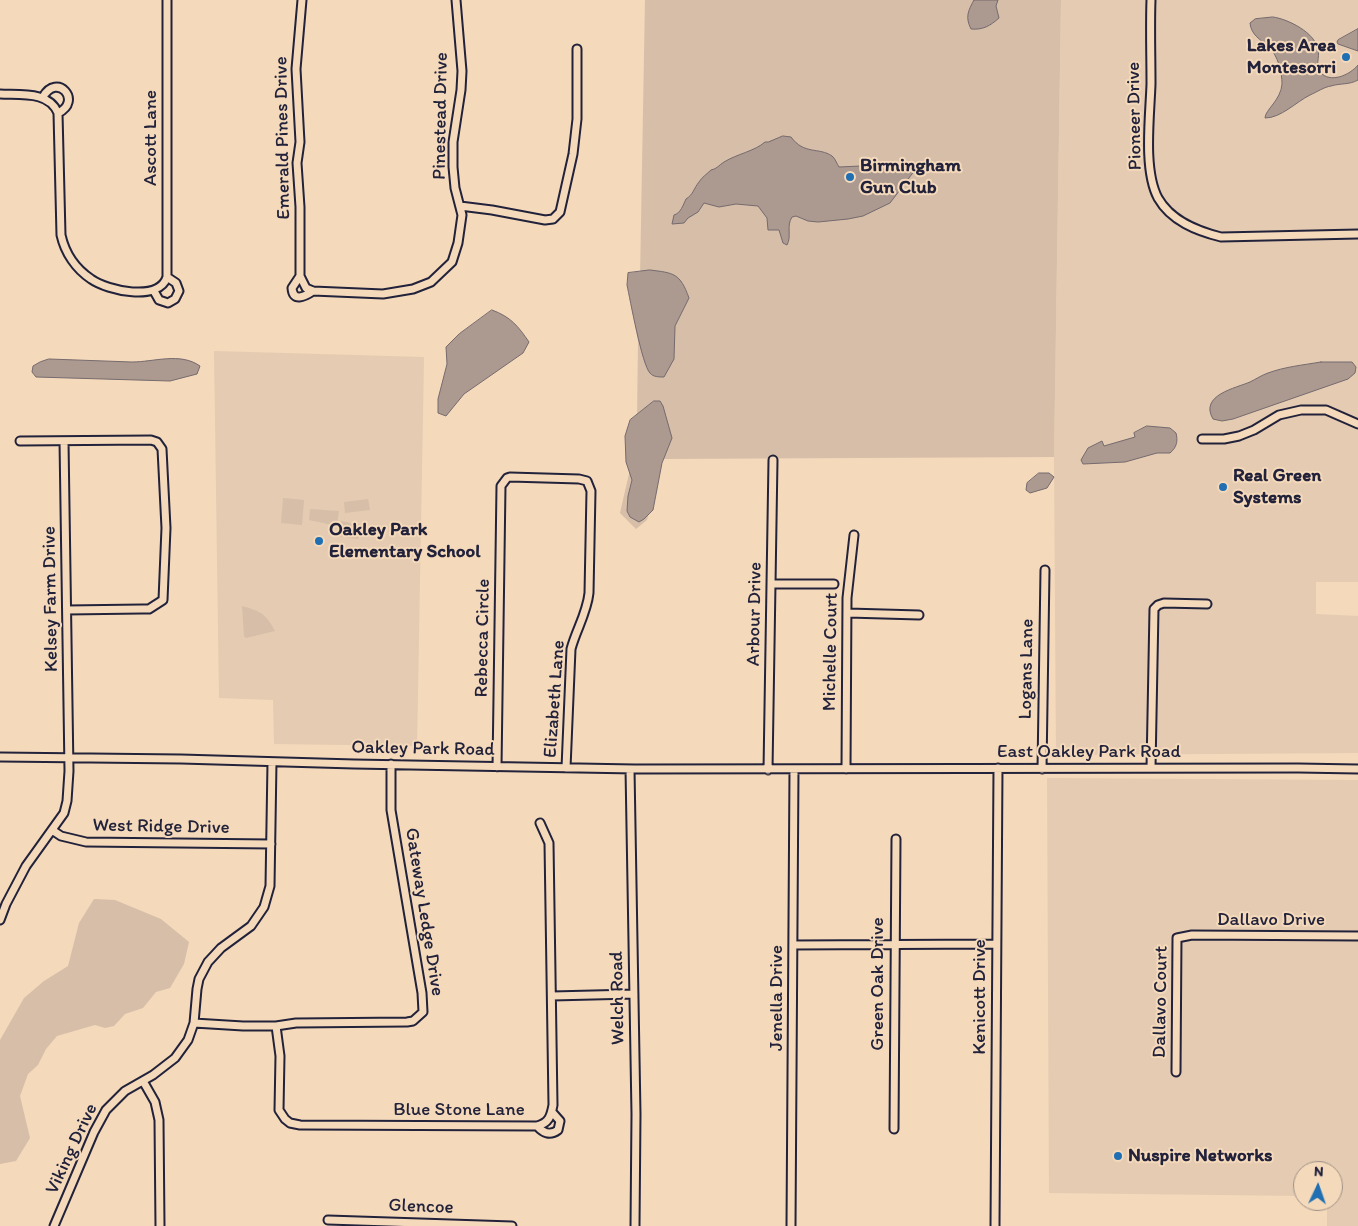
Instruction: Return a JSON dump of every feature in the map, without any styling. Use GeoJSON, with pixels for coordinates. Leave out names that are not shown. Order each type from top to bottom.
{"type":"FeatureCollection","features":[{"type":"Feature","properties":{"kind":"street","name":"Ascott Lane"},"geometry":{"type":"LineString","coordinates":[[0,94],[43,97],[46,91],[52,87],[59,87],[65,91],[69,97],[68,104],[65,110],[58,113],[60,226],[63,244],[75,265],[92,280],[112,289],[135,292],[154,291],[160,300],[168,303],[175,299],[178,291],[176,283],[167,277],[167,0]]}},
{"type":"Feature","properties":{"kind":"street","name":"Emerald Pines Drive"},"geometry":{"type":"LineString","coordinates":[[300,276],[309,289],[305,297],[300,298],[292,293],[292,288],[300,276],[300,208],[297,162],[300,142],[296,69],[302,0]]}},
{"type":"Feature","properties":{"kind":"street","name":"Pinestead Drive"},"geometry":{"type":"LineString","coordinates":[[309,289],[393,293],[413,290],[431,282],[452,262],[461,232],[462,215],[453,167],[453,142],[462,70],[456,0]]}},
{"type":"Feature","properties":{"kind":"street","name":"Pioneer Drive"},"geometry":{"type":"LineString","coordinates":[[1151,0],[1149,164],[1158,197],[1171,214],[1197,230],[1221,237],[1358,234]]}},
{"type":"Feature","properties":{"kind":"street"},"geometry":{"type":"LineString","coordinates":[[460,206],[545,220],[553,219],[557,216],[562,205],[573,154],[577,118],[577,49]]}},
{"type":"Feature","properties":{"kind":"street"},"geometry":{"type":"LineString","coordinates":[[43,97],[55,106],[58,113]]}},
{"type":"Feature","properties":{"kind":"street"},"geometry":{"type":"LineString","coordinates":[[154,291],[162,286],[167,277]]}},
{"type":"Feature","properties":{"kind":"street"},"geometry":{"type":"LineString","coordinates":[[1202,440],[1239,436],[1254,430],[1279,415],[1301,410],[1326,410],[1358,424]]}},
{"type":"Feature","properties":{"kind":"street","name":"Kelsey Farm Drive"},"geometry":{"type":"LineString","coordinates":[[0,920],[15,885],[64,813],[67,801],[69,758],[64,440]]}},
{"type":"Feature","properties":{"kind":"street"},"geometry":{"type":"LineString","coordinates":[[20,441],[151,440],[157,442],[162,449],[166,528],[163,600],[149,609],[142,610],[67,610]]}},
{"type":"Feature","properties":{"kind":"street","name":"Arbour Drive"},"geometry":{"type":"LineString","coordinates":[[768,770],[773,460]]}},
{"type":"Feature","properties":{"kind":"street","name":"Elizabeth Lane"},"geometry":{"type":"LineString","coordinates":[[504,481],[510,477],[579,479],[587,481],[590,486],[590,593],[588,605],[575,634],[571,649],[566,768]]}},
{"type":"Feature","properties":{"kind":"street","name":"Rebecca Circle"},"geometry":{"type":"LineString","coordinates":[[497,766],[501,490],[504,481]]}},
{"type":"Feature","properties":{"kind":"street","name":"Michelle Court"},"geometry":{"type":"LineString","coordinates":[[846,769],[848,584],[854,535]]}},
{"type":"Feature","properties":{"kind":"street","name":"Logans Lane"},"geometry":{"type":"LineString","coordinates":[[1042,769],[1045,570]]}},
{"type":"Feature","properties":{"kind":"street"},"geometry":{"type":"LineString","coordinates":[[772,584],[834,584]]}},
{"type":"Feature","properties":{"kind":"street"},"geometry":{"type":"LineString","coordinates":[[1151,768],[1154,609],[1164,603],[1207,604]]}},
{"type":"Feature","properties":{"kind":"street"},"geometry":{"type":"LineString","coordinates":[[848,614],[919,615]]}},
{"type":"Feature","properties":{"kind":"street","name":"Oakley Park Road"},"geometry":{"type":"LineString","coordinates":[[0,757],[630,769],[846,769]]}},
{"type":"Feature","properties":{"kind":"street","name":"Viking Drive"},"geometry":{"type":"LineString","coordinates":[[54,1226],[99,1121],[106,1110],[131,1087],[164,1068],[175,1058],[188,1040],[194,1023],[199,979],[208,962],[221,948],[251,926],[264,907],[270,886],[272,762]]}},
{"type":"Feature","properties":{"kind":"street","name":"Gateway Ledge Drive"},"geometry":{"type":"LineString","coordinates":[[194,1023],[276,1026],[296,1023],[407,1022],[413,1021],[423,1012],[422,993],[391,810],[391,764]]}},
{"type":"Feature","properties":{"kind":"street","name":"East Oakley Park Road"},"geometry":{"type":"LineString","coordinates":[[1333,768],[1358,765]]}},
{"type":"Feature","properties":{"kind":"street","name":"Kenicott Drive"},"geometry":{"type":"LineString","coordinates":[[996,1226],[998,768]]}},
{"type":"Feature","properties":{"kind":"street","name":"Welch Road"},"geometry":{"type":"LineString","coordinates":[[630,769],[634,994],[635,1226]]}},
{"type":"Feature","properties":{"kind":"street","name":"Jenella Drive"},"geometry":{"type":"LineString","coordinates":[[791,1226],[794,769]]}},
{"type":"Feature","properties":{"kind":"street","name":"East Oakley Park Road"},"geometry":{"type":"LineString","coordinates":[[846,769],[1358,769]]}},
{"type":"Feature","properties":{"kind":"street","name":"Blue Stone Lane"},"geometry":{"type":"LineString","coordinates":[[276,1026],[280,1056],[279,1110],[284,1119],[290,1123],[300,1125],[537,1126],[548,1121],[552,1112],[550,844],[540,824]]}},
{"type":"Feature","properties":{"kind":"street","name":"West Ridge Drive"},"geometry":{"type":"LineString","coordinates":[[52,830],[61,836],[86,842],[271,844]]}},
{"type":"Feature","properties":{"kind":"street","name":"Green Oak Drive"},"geometry":{"type":"LineString","coordinates":[[894,1129],[896,839]]}},
{"type":"Feature","properties":{"kind":"street","name":"Dallavo Drive"},"geometry":{"type":"LineString","coordinates":[[1184,937],[1358,936]]}},
{"type":"Feature","properties":{"kind":"street","name":"Dallavo Court"},"geometry":{"type":"LineString","coordinates":[[1176,1072],[1176,946],[1177,938],[1184,937]]}},
{"type":"Feature","properties":{"kind":"street"},"geometry":{"type":"LineString","coordinates":[[793,945],[996,944]]}},
{"type":"Feature","properties":{"kind":"street"},"geometry":{"type":"LineString","coordinates":[[552,996],[634,994]]}},
{"type":"Feature","properties":{"kind":"street"},"geometry":{"type":"LineString","coordinates":[[143,1081],[155,1102],[159,1120],[160,1226]]}},
{"type":"Feature","properties":{"kind":"street"},"geometry":{"type":"LineString","coordinates":[[537,1126],[546,1133],[556,1132],[560,1121],[552,1112]]}},
{"type":"Feature","properties":{"kind":"street","name":"Glencoe"},"geometry":{"type":"LineString","coordinates":[[328,1220],[512,1226]]}},
{"type":"Feature","properties":{"kind":"shaded area","name":"Birmingham Gun Club"},"geometry":{"type":"Polygon","coordinates":[[[645,0],[1061,0],[1054,457],[663,459],[647,520],[636,529],[620,513],[631,465],[637,420],[638,341],[636,330],[640,279],[645,0]]]}},
{"type":"Feature","properties":{"kind":"shaded area"},"geometry":{"type":"Polygon","coordinates":[[[974,0],[998,0],[996,6],[999,18],[986,27],[971,29],[968,14],[974,0]]]}},
{"type":"Feature","properties":{"kind":"shaded area"},"geometry":{"type":"Polygon","coordinates":[[[1061,0],[1358,0],[1358,582],[1316,582],[1316,614],[1358,616],[1358,753],[1056,755],[1054,457],[1061,0]]]}},
{"type":"Feature","properties":{"kind":"shaded area"},"geometry":{"type":"Polygon","coordinates":[[[1273,17],[1293,24],[1312,38],[1318,50],[1319,70],[1324,76],[1340,77],[1358,65],[1358,80],[1326,87],[1283,113],[1265,118],[1281,90],[1281,74],[1275,55],[1254,34],[1250,23],[1255,19],[1273,17]]]}},
{"type":"Feature","properties":{"kind":"shaded area"},"geometry":{"type":"Polygon","coordinates":[[[1358,29],[1358,51],[1338,44],[1338,40],[1358,29]]]}},
{"type":"Feature","properties":{"kind":"shaded area"},"geometry":{"type":"Polygon","coordinates":[[[783,136],[791,137],[796,143],[806,149],[827,153],[832,156],[839,167],[903,164],[913,166],[915,170],[890,203],[863,216],[818,222],[808,221],[796,216],[792,217],[789,224],[787,245],[783,243],[779,230],[768,230],[767,218],[758,206],[736,204],[719,207],[704,203],[698,212],[684,223],[672,224],[674,215],[680,211],[700,180],[711,170],[765,142],[783,136]]]}},
{"type":"Feature","properties":{"kind":"shaded area"},"geometry":{"type":"Polygon","coordinates":[[[650,270],[665,272],[675,276],[686,290],[689,298],[675,326],[674,359],[664,377],[658,377],[650,373],[643,358],[627,285],[628,273],[650,270]]]}},
{"type":"Feature","properties":{"kind":"shaded area"},"geometry":{"type":"Polygon","coordinates":[[[492,310],[514,323],[529,342],[523,353],[464,394],[446,416],[438,413],[438,399],[447,364],[446,347],[459,334],[492,310]]]}},
{"type":"Feature","properties":{"kind":"shaded area","name":"Oakley Park Elementary School"},"geometry":{"type":"Polygon","coordinates":[[[214,351],[424,357],[417,746],[274,744],[273,700],[219,698],[214,351]]]}},
{"type":"Feature","properties":{"kind":"shaded area"},"geometry":{"type":"Polygon","coordinates":[[[49,359],[140,362],[184,359],[200,366],[197,374],[170,381],[36,377],[32,372],[33,366],[49,359]]]}},
{"type":"Feature","properties":{"kind":"shaded area"},"geometry":{"type":"Polygon","coordinates":[[[1321,362],[1352,362],[1356,367],[1355,373],[1348,379],[1233,419],[1222,421],[1213,419],[1210,411],[1211,404],[1215,398],[1228,390],[1274,371],[1321,362]]]}},
{"type":"Feature","properties":{"kind":"shaded area"},"geometry":{"type":"Polygon","coordinates":[[[654,401],[660,401],[663,406],[672,438],[662,463],[653,510],[639,522],[630,517],[627,511],[632,480],[626,462],[625,436],[630,420],[654,401]]]}},
{"type":"Feature","properties":{"kind":"shaded area"},"geometry":{"type":"Polygon","coordinates":[[[1147,426],[1170,428],[1176,433],[1176,444],[1170,453],[1157,453],[1125,462],[1083,464],[1081,460],[1088,448],[1102,441],[1104,446],[1135,437],[1134,433],[1147,426]]]}},
{"type":"Feature","properties":{"kind":"shaded area"},"geometry":{"type":"Polygon","coordinates":[[[1039,473],[1049,473],[1054,477],[1047,488],[1030,493],[1026,490],[1027,483],[1039,473]]]}},
{"type":"Feature","properties":{"kind":"shaded area"},"geometry":{"type":"Polygon","coordinates":[[[283,498],[304,500],[302,525],[281,523],[283,498]]]}},
{"type":"Feature","properties":{"kind":"shaded area"},"geometry":{"type":"Polygon","coordinates":[[[368,499],[370,510],[345,513],[344,502],[368,499]]]}},
{"type":"Feature","properties":{"kind":"shaded area"},"geometry":{"type":"Polygon","coordinates":[[[310,509],[339,511],[337,526],[309,520],[310,509]]]}},
{"type":"Feature","properties":{"kind":"shaded area"},"geometry":{"type":"Polygon","coordinates":[[[341,521],[361,525],[358,539],[338,536],[341,521]]]}},
{"type":"Feature","properties":{"kind":"shaded area"},"geometry":{"type":"Polygon","coordinates":[[[242,606],[262,614],[275,631],[246,638],[244,636],[242,606]]]}},
{"type":"Feature","properties":{"kind":"shaded area"},"geometry":{"type":"Polygon","coordinates":[[[1047,778],[1358,780],[1358,1226],[1327,1226],[1327,1211],[1343,1211],[1343,1161],[1293,1161],[1293,1196],[1049,1193],[1047,778]]]}},
{"type":"Feature","properties":{"kind":"shaded area"},"geometry":{"type":"Polygon","coordinates":[[[94,899],[115,900],[161,919],[189,942],[184,964],[170,988],[156,992],[143,1008],[125,1014],[114,1026],[105,1028],[95,1025],[57,1036],[46,1049],[38,1065],[28,1074],[20,1096],[30,1138],[16,1161],[0,1164],[0,1040],[24,998],[44,981],[68,966],[79,923],[94,899]]]}},
{"type":"Feature","properties":{"kind":"place","name":"Lakes Area Montesorri"},"geometry":{"type":"Point","coordinates":[1346,57]}},
{"type":"Feature","properties":{"kind":"place","name":"Birmingham Gun Club"},"geometry":{"type":"Point","coordinates":[850,177]}},
{"type":"Feature","properties":{"kind":"place","name":"Real Green Systems"},"geometry":{"type":"Point","coordinates":[1223,487]}},
{"type":"Feature","properties":{"kind":"place","name":"Oakley Park Elementary School"},"geometry":{"type":"Point","coordinates":[319,541]}},
{"type":"Feature","properties":{"kind":"place","name":"Nuspire Networks"},"geometry":{"type":"Point","coordinates":[1118,1156]}}]}
